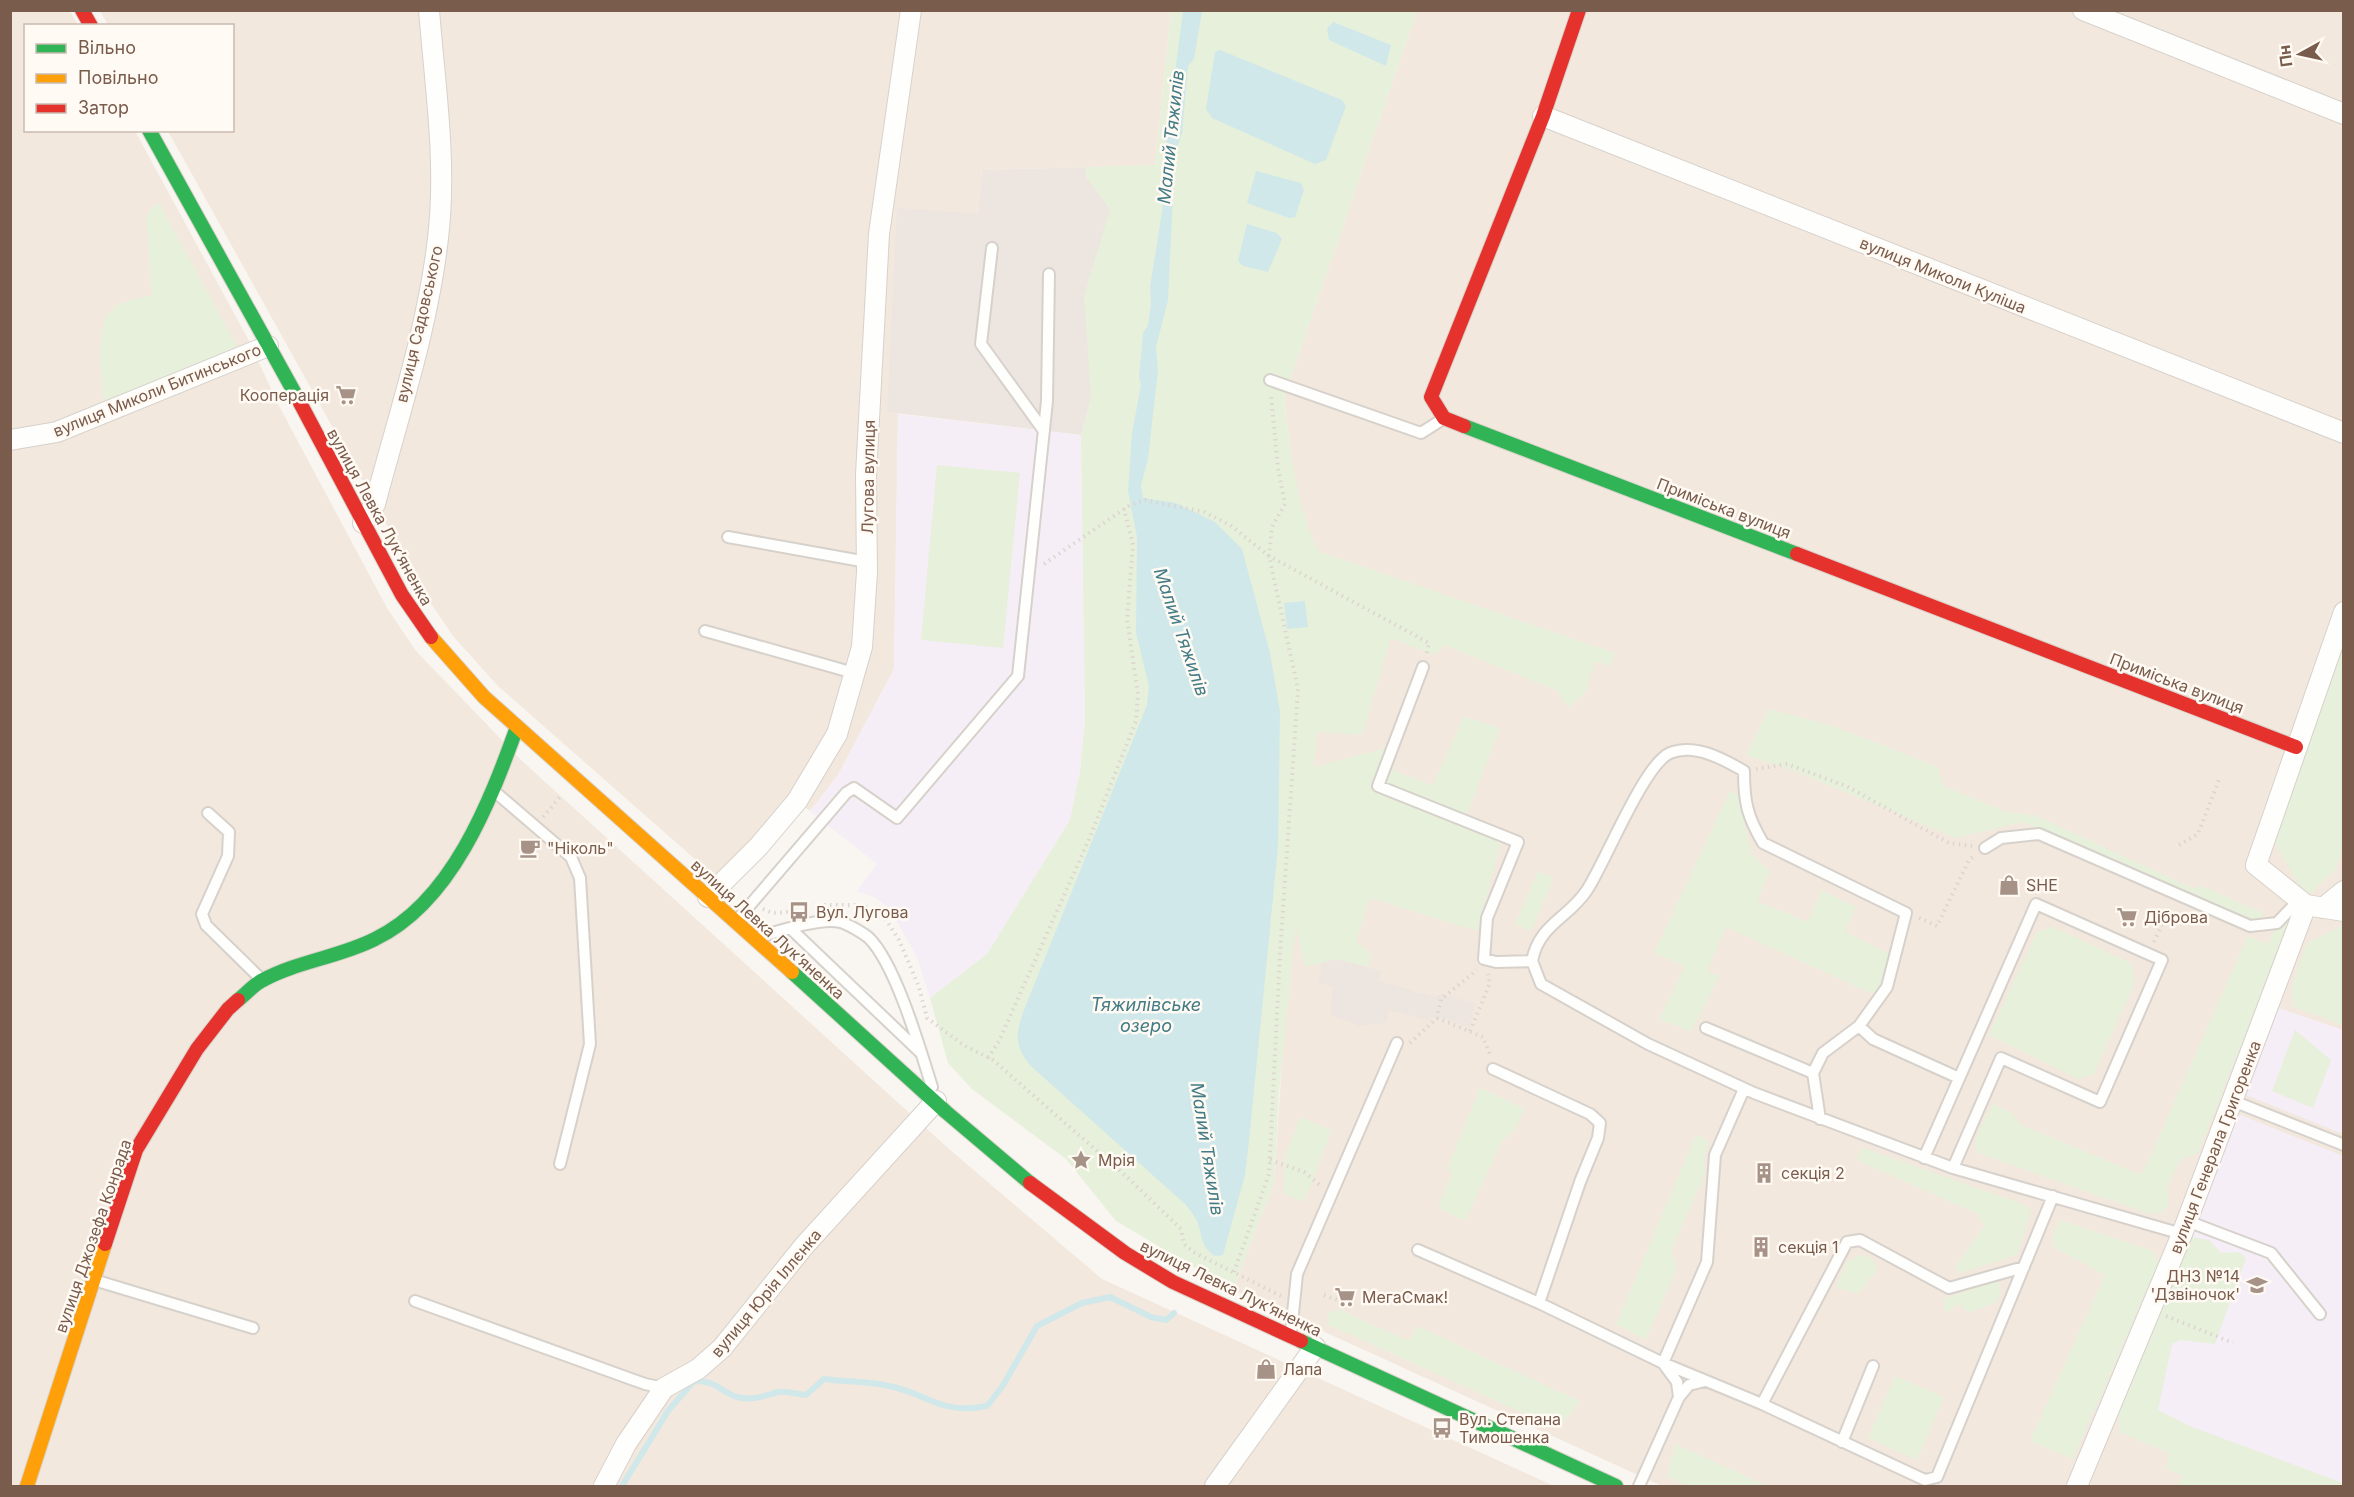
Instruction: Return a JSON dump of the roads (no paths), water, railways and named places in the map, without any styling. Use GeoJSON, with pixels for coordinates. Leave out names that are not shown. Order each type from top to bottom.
{"type":"FeatureCollection","features":[{"type":"Feature","properties":{"kind":"street"},"geometry":{"type":"LineString","coordinates":[[82,10],[90,24]]}},
{"type":"Feature","properties":{"kind":"street","name":"вулиця Садовського"},"geometry":{"type":"LineString","coordinates":[[363,523],[375,504],[378,493],[425,311],[438,238],[441,163],[429,10]]}},
{"type":"Feature","properties":{"kind":"street","name":"Лугова вулиця"},"geometry":{"type":"LineString","coordinates":[[708,897],[759,846],[797,801],[837,734],[862,647],[867,562],[866,475],[879,234],[911,10]]}},
{"type":"Feature","properties":{"kind":"street"},"geometry":{"type":"LineString","coordinates":[[1444,418],[1431,397],[1543,116],[1579,10]]}},
{"type":"Feature","properties":{"kind":"street"},"geometry":{"type":"LineString","coordinates":[[2083,10],[2343,114]]}},
{"type":"Feature","properties":{"kind":"street","name":"вулиця Миколи Куліша"},"geometry":{"type":"LineString","coordinates":[[1543,116],[2343,433]]}},
{"type":"Feature","properties":{"kind":"street","name":"вулиця Левка Лукʼяненка"},"geometry":{"type":"LineString","coordinates":[[149,132],[402,595],[461,675],[936,1101],[1064,1211],[1120,1251],[1173,1282],[1616,1486]]}},
{"type":"Feature","properties":{"kind":"street","name":"вулиця Миколи Битинського"},"geometry":{"type":"LineString","coordinates":[[10,440],[57,432],[268,346]]}},
{"type":"Feature","properties":{"kind":"street","name":"Приміська вулиця"},"geometry":{"type":"LineString","coordinates":[[1444,418],[2296,747]]}},
{"type":"Feature","properties":{"kind":"street"},"geometry":{"type":"LineString","coordinates":[[2343,612],[2256,866],[2309,904],[2343,911]]}},
{"type":"Feature","properties":{"kind":"street","name":"вулиця Джозефа Конрада"},"geometry":{"type":"LineString","coordinates":[[27,1486],[136,1150],[197,1048],[228,1009],[262,980],[376,939],[413,913],[455,865],[494,791],[517,726]]}},
{"type":"Feature","properties":{"kind":"street"},"geometry":{"type":"LineString","coordinates":[[2309,904],[2343,891]]}},
{"type":"Feature","properties":{"kind":"street","name":"вулиця Генерала Григоренка"},"geometry":{"type":"LineString","coordinates":[[2077,1486],[2185,1227],[2309,904]]}},
{"type":"Feature","properties":{"kind":"street","name":"вулиця Юрія Іллєнка"},"geometry":{"type":"LineString","coordinates":[[604,1486],[626,1444],[664,1388],[698,1369],[722,1348],[804,1246],[936,1101]]}},
{"type":"Feature","properties":{"kind":"street"},"geometry":{"type":"LineString","coordinates":[[1215,1486],[1315,1347]]}},
{"type":"Feature","properties":{"kind":"lane"},"geometry":{"type":"LineString","coordinates":[[992,248],[981,344],[1044,431]]}},
{"type":"Feature","properties":{"kind":"lane"},"geometry":{"type":"LineString","coordinates":[[736,921],[749,903],[846,793],[854,788],[897,818],[1018,676],[1044,431],[1049,274]]}},
{"type":"Feature","properties":{"kind":"lane"},"geometry":{"type":"LineString","coordinates":[[1270,380],[1421,433],[1444,418]]}},
{"type":"Feature","properties":{"kind":"lane"},"geometry":{"type":"LineString","coordinates":[[728,537],[867,562]]}},
{"type":"Feature","properties":{"kind":"lane"},"geometry":{"type":"LineString","coordinates":[[705,631],[854,673]]}},
{"type":"Feature","properties":{"kind":"lane"},"geometry":{"type":"LineString","coordinates":[[1423,666],[1378,786],[1518,842],[1487,918],[1484,959],[1496,962],[1532,961]]}},
{"type":"Feature","properties":{"kind":"lane"},"geometry":{"type":"LineString","coordinates":[[1820,1119],[1813,1073],[1823,1053],[1859,1026],[1887,987],[1906,913],[1763,843],[1750,821],[1744,800],[1744,771],[1717,755],[1692,751],[1670,754],[1652,770],[1586,892],[1544,932],[1534,947],[1532,961],[1541,984],[1648,1044],[1744,1089],[1820,1119],[1924,1158],[2053,1196],[2185,1227],[2271,1253],[2320,1314]]}},
{"type":"Feature","properties":{"kind":"lane"},"geometry":{"type":"LineString","coordinates":[[494,791],[571,857],[580,878],[590,1044],[560,1164]]}},
{"type":"Feature","properties":{"kind":"lane"},"geometry":{"type":"LineString","coordinates":[[208,813],[229,832],[228,856],[202,914],[206,926],[262,980]]}},
{"type":"Feature","properties":{"kind":"lane"},"geometry":{"type":"LineString","coordinates":[[1985,848],[2001,838],[2039,834],[2250,926],[2277,923],[2309,904]]}},
{"type":"Feature","properties":{"kind":"lane"},"geometry":{"type":"LineString","coordinates":[[1924,1158],[2036,904],[2162,960],[2100,1102],[2001,1058],[1953,1168]]}},
{"type":"Feature","properties":{"kind":"lane"},"geometry":{"type":"LineString","coordinates":[[754,938],[790,928],[839,922],[868,938],[889,970],[936,1101]]}},
{"type":"Feature","properties":{"kind":"lane"},"geometry":{"type":"LineString","coordinates":[[790,928],[921,1054]]}},
{"type":"Feature","properties":{"kind":"lane"},"geometry":{"type":"LineString","coordinates":[[1859,1026],[1873,1039],[1959,1078]]}},
{"type":"Feature","properties":{"kind":"lane"},"geometry":{"type":"LineString","coordinates":[[1706,1028],[1813,1073]]}},
{"type":"Feature","properties":{"kind":"lane"},"geometry":{"type":"LineString","coordinates":[[1291,1336],[1297,1274],[1397,1043]]}},
{"type":"Feature","properties":{"kind":"lane"},"geometry":{"type":"LineString","coordinates":[[1493,1070],[1590,1114],[1600,1123],[1598,1138],[1580,1182],[1539,1303]]}},
{"type":"Feature","properties":{"kind":"lane"},"geometry":{"type":"LineString","coordinates":[[1663,1363],[1707,1262],[1715,1155],[1744,1089]]}},
{"type":"Feature","properties":{"kind":"lane"},"geometry":{"type":"LineString","coordinates":[[2233,1101],[2343,1145]]}},
{"type":"Feature","properties":{"kind":"lane"},"geometry":{"type":"LineString","coordinates":[[1419,1250],[1539,1303],[1663,1363],[1762,1404],[1925,1480],[1937,1477],[2053,1196]]}},
{"type":"Feature","properties":{"kind":"lane"},"geometry":{"type":"LineString","coordinates":[[1762,1404],[1847,1242],[1860,1239],[1949,1288],[2024,1267]]}},
{"type":"Feature","properties":{"kind":"lane"},"geometry":{"type":"LineString","coordinates":[[94,1280],[253,1328]]}},
{"type":"Feature","properties":{"kind":"lane"},"geometry":{"type":"LineString","coordinates":[[416,1301],[645,1384],[664,1388]]}},
{"type":"Feature","properties":{"kind":"lane"},"geometry":{"type":"LineString","coordinates":[[1663,1363],[1677,1382],[1679,1397]]}},
{"type":"Feature","properties":{"kind":"lane"},"geometry":{"type":"LineString","coordinates":[[1842,1442],[1873,1366]]}},
{"type":"Feature","properties":{"kind":"lane"},"geometry":{"type":"LineString","coordinates":[[1639,1486],[1679,1397],[1689,1385],[1706,1381]]}},
{"type":"Feature","properties":{"kind":"water","name":"Тяжилівське озеро"},"geometry":{"type":"Polygon","coordinates":[[[1183,11],[1202,11],[1194,59],[1188,66],[1182,133],[1175,154],[1168,300],[1156,347],[1158,370],[1148,459],[1141,485],[1143,498],[1176,503],[1215,522],[1242,549],[1270,653],[1280,711],[1278,847],[1245,1175],[1223,1255],[1215,1256],[1204,1244],[1197,1221],[1185,1204],[1033,1068],[1018,1043],[1019,1027],[1028,1000],[1147,705],[1149,686],[1136,633],[1137,537],[1128,491],[1132,433],[1141,385],[1139,377],[1143,333],[1148,325],[1151,303],[1150,287],[1162,212],[1167,135],[1183,11]]]}},
{"type":"Feature","properties":{"kind":"water"},"geometry":{"type":"Polygon","coordinates":[[[1333,22],[1391,45],[1386,66],[1329,40],[1327,28],[1333,22]]]}},
{"type":"Feature","properties":{"kind":"water"},"geometry":{"type":"Polygon","coordinates":[[[1220,50],[1342,100],[1346,106],[1326,160],[1315,164],[1212,118],[1206,109],[1215,52],[1220,50]]]}},
{"type":"Feature","properties":{"kind":"water"},"geometry":{"type":"Polygon","coordinates":[[[1256,171],[1301,183],[1304,190],[1295,217],[1289,218],[1247,203],[1256,171]]]}},
{"type":"Feature","properties":{"kind":"water"},"geometry":{"type":"Polygon","coordinates":[[[1247,224],[1277,233],[1282,239],[1268,272],[1243,266],[1238,261],[1247,224]]]}},
{"type":"Feature","properties":{"kind":"water"},"geometry":{"type":"Polygon","coordinates":[[[1305,601],[1308,627],[1287,629],[1284,603],[1305,601]]]}},
{"type":"Feature","properties":{"kind":"waterway","name":"Малий Тяжилів"},"geometry":{"type":"LineString","coordinates":[[622,1486],[668,1411],[694,1381],[707,1382],[731,1395],[748,1398],[758,1398],[778,1392],[806,1395],[824,1379],[865,1382],[903,1390],[946,1406],[957,1408],[987,1406],[1002,1387],[1037,1326],[1082,1303],[1110,1297],[1151,1317],[1166,1320],[1174,1313]]}},
{"type":"Feature","properties":{"kind":"place","name":"Кооперація"},"geometry":{"type":"Point","coordinates":[346,395]}},
{"type":"Feature","properties":{"kind":"place","name":"\"Ніколь\""},"geometry":{"type":"Point","coordinates":[530,848]}},
{"type":"Feature","properties":{"kind":"place","name":"SHE"},"geometry":{"type":"Point","coordinates":[2009,885]}},
{"type":"Feature","properties":{"kind":"place","name":"Вул. Лугова"},"geometry":{"type":"Point","coordinates":[799,912]}},
{"type":"Feature","properties":{"kind":"place","name":"Діброва"},"geometry":{"type":"Point","coordinates":[2127,917]}},
{"type":"Feature","properties":{"kind":"place","name":"Мрія"},"geometry":{"type":"Point","coordinates":[1081,1160]}},
{"type":"Feature","properties":{"kind":"place","name":"секція 2"},"geometry":{"type":"Point","coordinates":[1764,1173]}},
{"type":"Feature","properties":{"kind":"place","name":"секція 1"},"geometry":{"type":"Point","coordinates":[1761,1247]}},
{"type":"Feature","properties":{"kind":"place","name":"ДНЗ №14 'Дзвіночок'"},"geometry":{"type":"Point","coordinates":[2257,1285]}},
{"type":"Feature","properties":{"kind":"place","name":"МегаСмак!"},"geometry":{"type":"Point","coordinates":[1345,1297]}},
{"type":"Feature","properties":{"kind":"place","name":"Лапа"},"geometry":{"type":"Point","coordinates":[1266,1369]}},
{"type":"Feature","properties":{"kind":"place","name":"Вул. Степана Тимошенка"},"geometry":{"type":"Point","coordinates":[1442,1428]}}]}
